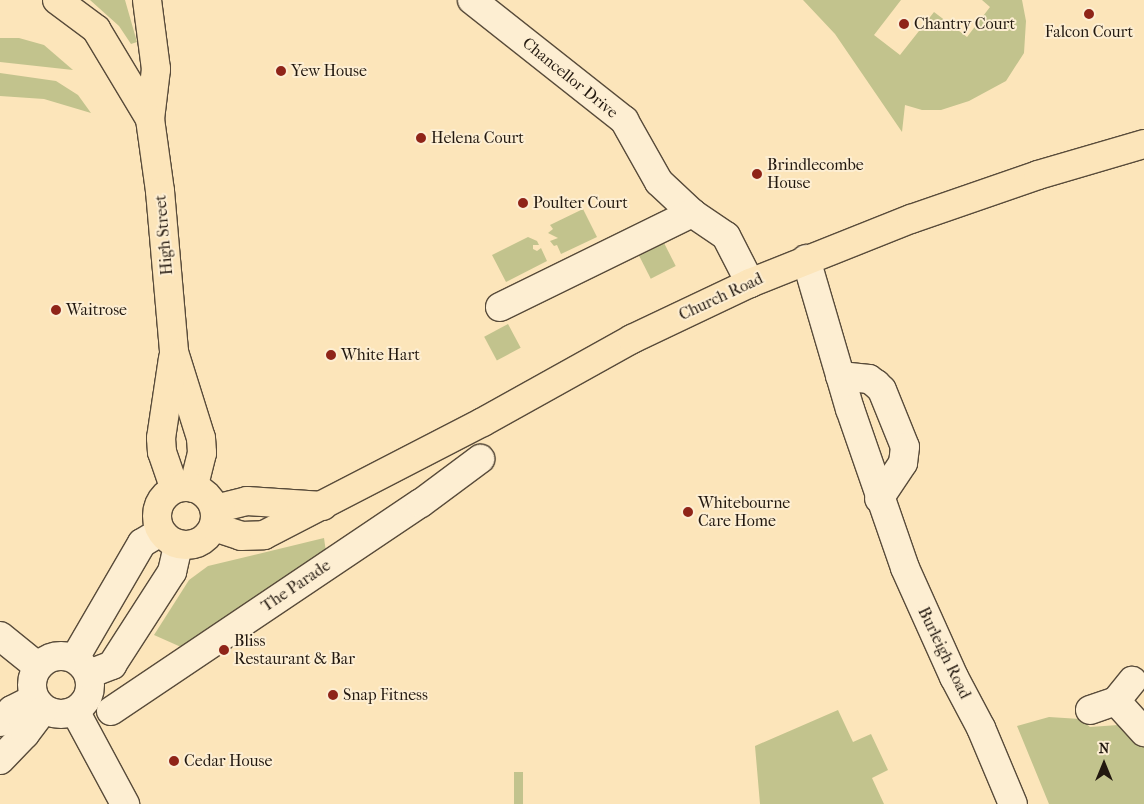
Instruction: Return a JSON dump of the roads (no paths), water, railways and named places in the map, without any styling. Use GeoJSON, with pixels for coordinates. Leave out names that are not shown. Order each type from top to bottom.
{"type":"FeatureCollection","features":[{"type":"Feature","properties":{"kind":"main road","name":"High Street"},"geometry":{"type":"LineString","coordinates":[[57,0],[96,29],[150,119]]}},
{"type":"Feature","properties":{"kind":"main road","name":"High Street"},"geometry":{"type":"LineString","coordinates":[[147,0],[156,69],[150,119],[160,191],[174,352],[201,438],[202,453],[184,488],[162,499],[158,508],[156,516],[169,539]]}},
{"type":"Feature","properties":{"kind":"main road","name":"Church Road"},"geometry":{"type":"LineString","coordinates":[[215,518],[247,501],[323,506],[476,426],[632,339],[806,258],[1038,175],[1142,150]]}},
{"type":"Feature","properties":{"kind":"main road","name":"High Street"},"geometry":{"type":"LineString","coordinates":[[174,352],[161,438],[162,452],[184,488]]}},
{"type":"Feature","properties":{"kind":"main road"},"geometry":{"type":"LineString","coordinates":[[169,539],[200,544],[215,518],[207,495],[184,488]]}},
{"type":"Feature","properties":{"kind":"street","name":"Chancellor Drive"},"geometry":{"type":"LineString","coordinates":[[472,0],[624,120],[658,182],[692,212],[726,236],[750,283]]}},
{"type":"Feature","properties":{"kind":"street"},"geometry":{"type":"LineString","coordinates":[[500,307],[692,212]]}},
{"type":"Feature","properties":{"kind":"street","name":"Burleigh Road"},"geometry":{"type":"LineString","coordinates":[[806,258],[840,376],[879,499],[918,599],[981,728],[1013,804]]}},
{"type":"Feature","properties":{"kind":"street"},"geometry":{"type":"LineString","coordinates":[[840,376],[868,379],[882,390],[905,447],[903,463],[879,499]]}},
{"type":"Feature","properties":{"kind":"street","name":"The Parade"},"geometry":{"type":"LineString","coordinates":[[111,711],[421,503],[480,459]]}},
{"type":"Feature","properties":{"kind":"street"},"geometry":{"type":"LineString","coordinates":[[0,722],[12,710],[38,704],[59,715],[75,712],[90,696],[82,666],[142,542],[169,539]]}},
{"type":"Feature","properties":{"kind":"street","name":"High Street"},"geometry":{"type":"LineString","coordinates":[[37,666],[55,655],[82,666],[112,666],[172,572],[169,539]]}},
{"type":"Feature","properties":{"kind":"street"},"geometry":{"type":"LineString","coordinates":[[0,636],[37,666],[30,682],[38,704],[25,734],[0,760]]}},
{"type":"Feature","properties":{"kind":"street"},"geometry":{"type":"LineString","coordinates":[[1090,710],[1124,691],[1144,732]]}},
{"type":"Feature","properties":{"kind":"street"},"geometry":{"type":"LineString","coordinates":[[75,712],[125,804]]}},
{"type":"Feature","properties":{"kind":"place","name":"Falcon Court"},"geometry":{"type":"Point","coordinates":[1089,14]}},
{"type":"Feature","properties":{"kind":"place","name":"Chantry Court"},"geometry":{"type":"Point","coordinates":[904,24]}},
{"type":"Feature","properties":{"kind":"place","name":"Yew House"},"geometry":{"type":"Point","coordinates":[281,71]}},
{"type":"Feature","properties":{"kind":"place","name":"Helena Court"},"geometry":{"type":"Point","coordinates":[421,138]}},
{"type":"Feature","properties":{"kind":"place","name":"Brindlecombe House"},"geometry":{"type":"Point","coordinates":[757,174]}},
{"type":"Feature","properties":{"kind":"place","name":"Poulter Court"},"geometry":{"type":"Point","coordinates":[523,203]}},
{"type":"Feature","properties":{"kind":"place","name":"Waitrose"},"geometry":{"type":"Point","coordinates":[56,310]}},
{"type":"Feature","properties":{"kind":"place","name":"White Hart"},"geometry":{"type":"Point","coordinates":[331,355]}},
{"type":"Feature","properties":{"kind":"place","name":"Whitebourne Care Home"},"geometry":{"type":"Point","coordinates":[688,512]}},
{"type":"Feature","properties":{"kind":"place","name":"Bliss Restaurant & Bar"},"geometry":{"type":"Point","coordinates":[224,650]}},
{"type":"Feature","properties":{"kind":"place","name":"Snap Fitness"},"geometry":{"type":"Point","coordinates":[333,695]}},
{"type":"Feature","properties":{"kind":"place","name":"Cedar House"},"geometry":{"type":"Point","coordinates":[174,761]}}]}
